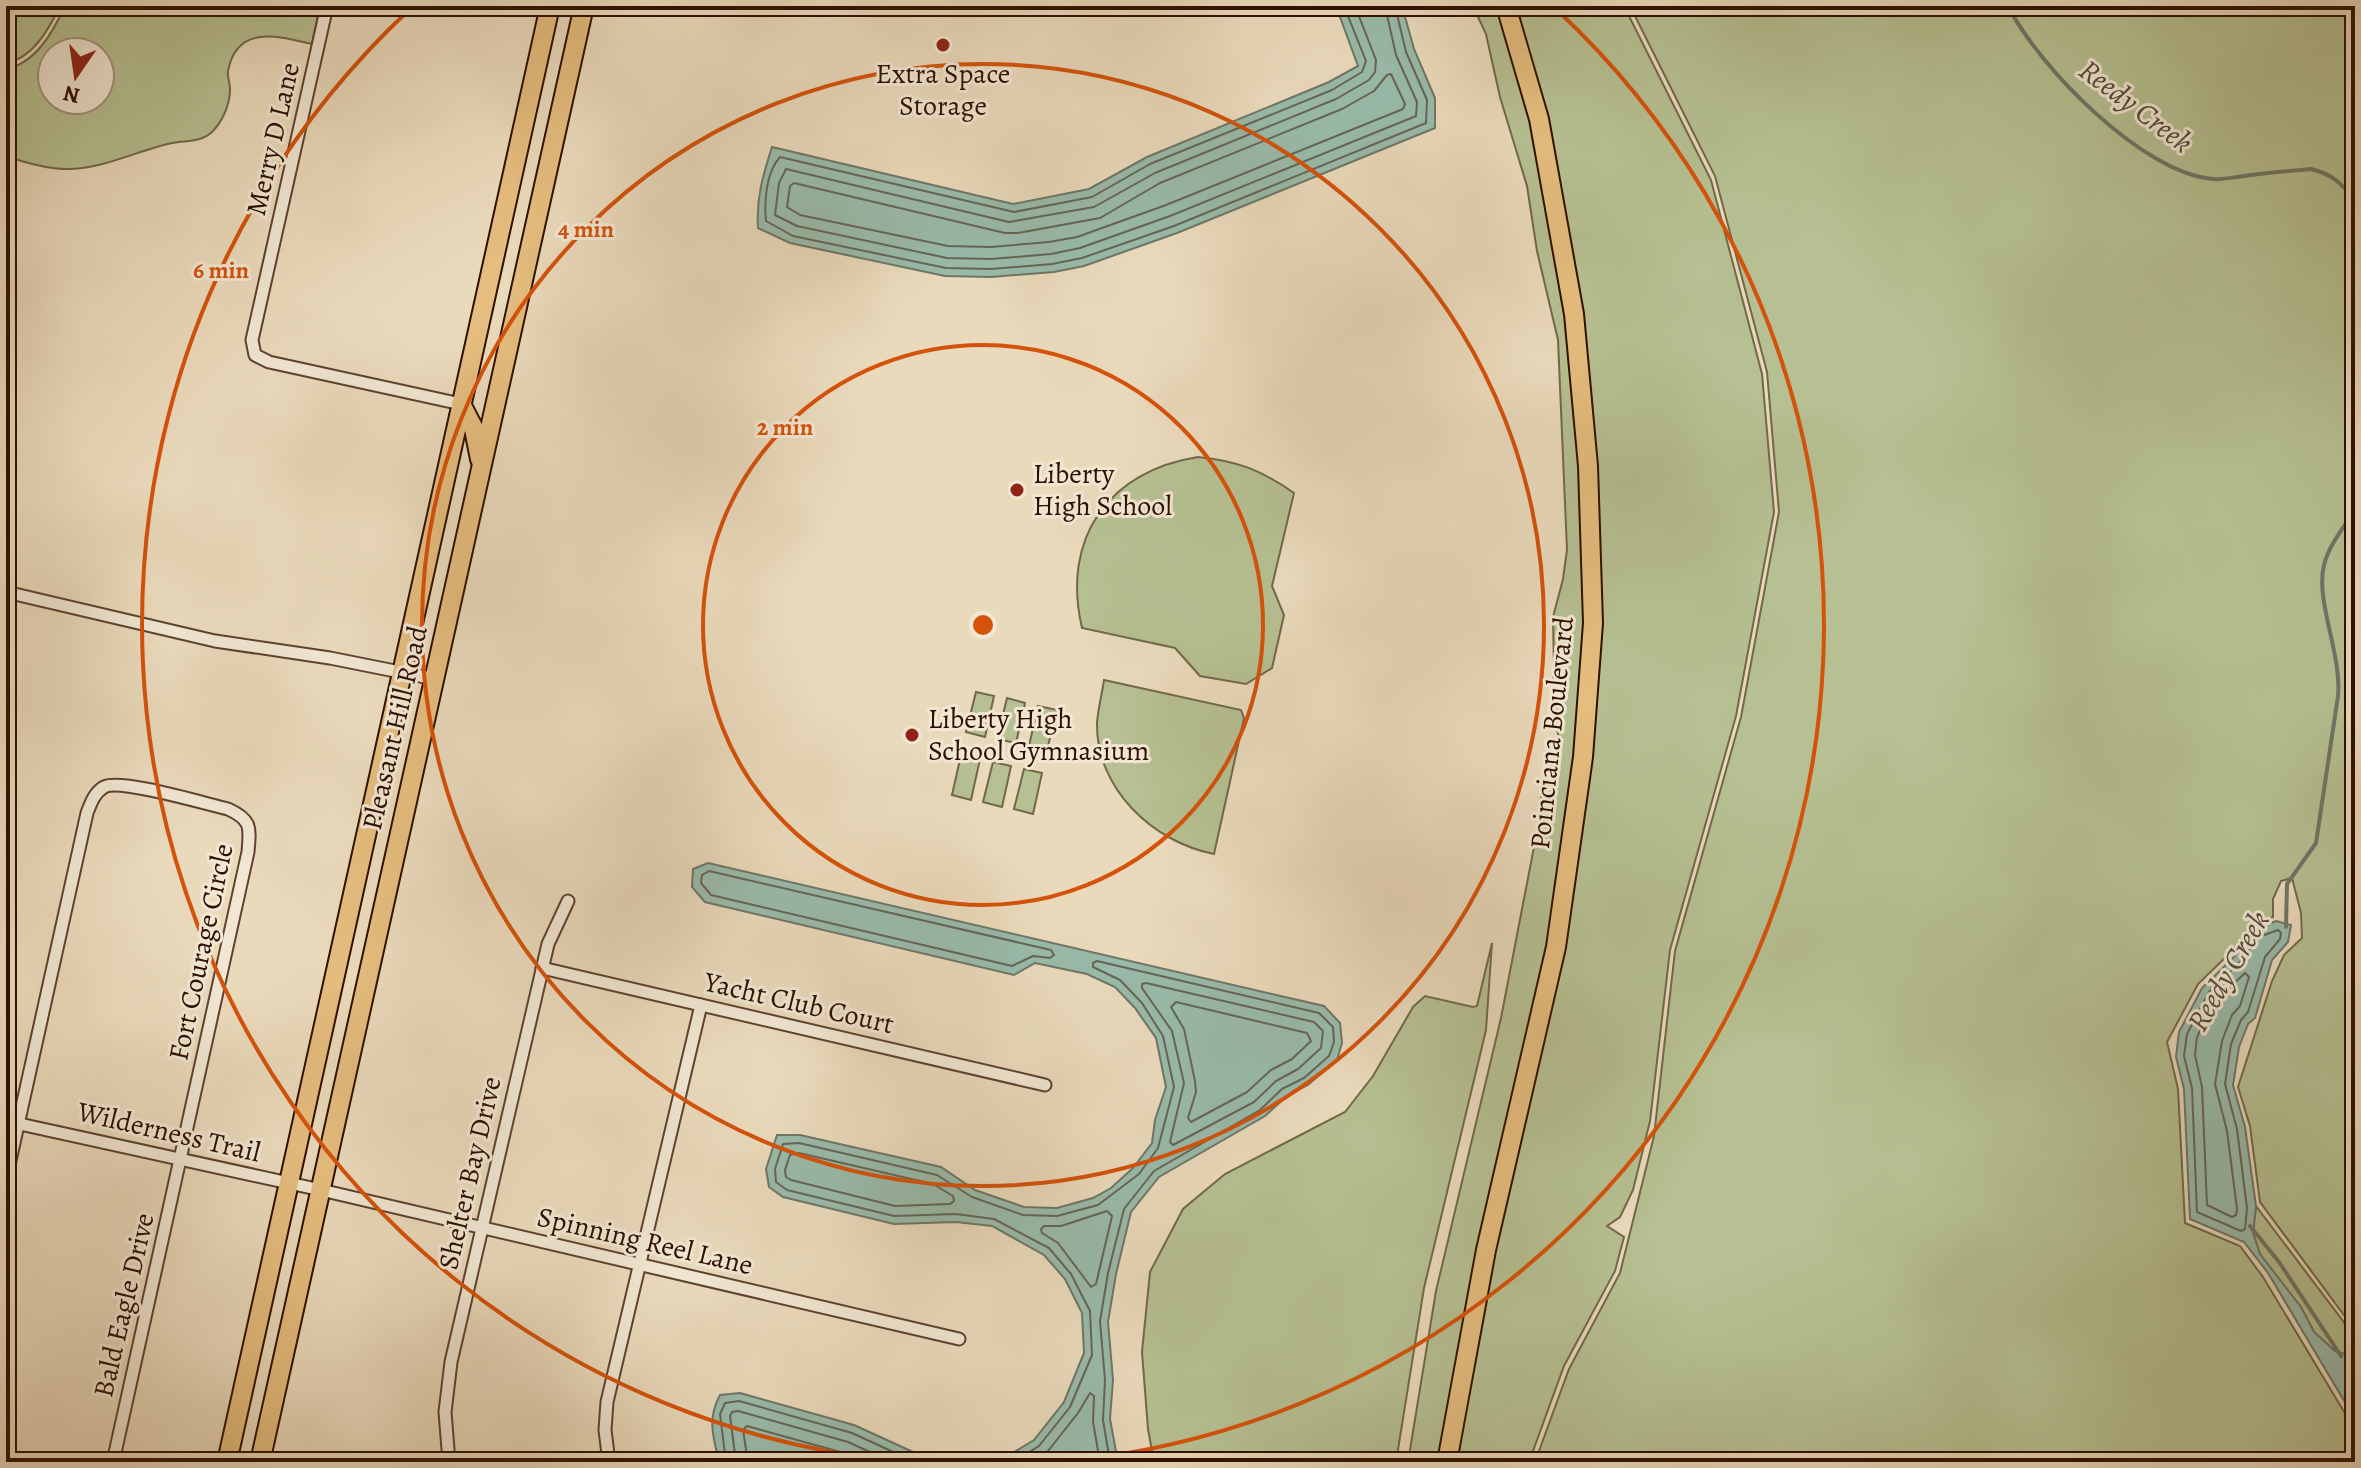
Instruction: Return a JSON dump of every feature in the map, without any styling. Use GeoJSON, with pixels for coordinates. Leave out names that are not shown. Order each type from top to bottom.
{"type":"FeatureCollection","features":[{"type":"Feature","properties":{"kind":"main road","name":"Pleasant Hill Road"},"geometry":{"type":"LineString","coordinates":[[227,1462],[550,6]]}},
{"type":"Feature","properties":{"kind":"main road","name":"Pleasant Hill Road"},"geometry":{"type":"LineString","coordinates":[[260,1462],[584,6]]}},
{"type":"Feature","properties":{"kind":"main road","name":"Poinciana Boulevard"},"geometry":{"type":"LineString","coordinates":[[1447,1462],[1486,1250],[1556,947],[1583,757],[1593,623],[1588,466],[1574,314],[1539,119],[1506,6]]}},
{"type":"Feature","properties":{"kind":"main road"},"geometry":{"type":"LineString","coordinates":[[461,404],[474,429],[481,469]]}},
{"type":"Feature","properties":{"kind":"street","name":"Merry D Lane"},"geometry":{"type":"LineString","coordinates":[[327,6],[252,340],[255,355],[269,362],[461,404]]}},
{"type":"Feature","properties":{"kind":"street"},"geometry":{"type":"LineString","coordinates":[[8,596],[215,641],[435,679]]}},
{"type":"Feature","properties":{"kind":"street","name":"Fort Courage Circle"},"geometry":{"type":"LineString","coordinates":[[12,1122],[87,813],[94,796],[106,785],[124,784],[228,809],[243,816],[250,830],[248,852],[181,1159]]}},
{"type":"Feature","properties":{"kind":"street","name":"Shelter Bay Drive"},"geometry":{"type":"LineString","coordinates":[[449,1462],[445,1412],[451,1362],[548,944],[568,901]]}},
{"type":"Feature","properties":{"kind":"street","name":"Yacht Club Court"},"geometry":{"type":"LineString","coordinates":[[542,968],[1045,1085]]}},
{"type":"Feature","properties":{"kind":"street"},"geometry":{"type":"LineString","coordinates":[[609,1462],[605,1430],[607,1402],[701,1005]]}},
{"type":"Feature","properties":{"kind":"street"},"geometry":{"type":"LineString","coordinates":[[6,1179],[12,1122]]}},
{"type":"Feature","properties":{"kind":"street","name":"Wilderness Trail"},"geometry":{"type":"LineString","coordinates":[[12,1122],[321,1190]]}},
{"type":"Feature","properties":{"kind":"street","name":"Bald Eagle Drive"},"geometry":{"type":"LineString","coordinates":[[113,1462],[181,1159]]}},
{"type":"Feature","properties":{"kind":"street","name":"Spinning Reel Lane"},"geometry":{"type":"LineString","coordinates":[[321,1190],[959,1339]]}},
{"type":"Feature","properties":{"kind":"shaded area"},"geometry":{"type":"Polygon","coordinates":[[[6,6],[60,6],[45,33],[36,36],[32,49],[6,63],[6,6]]]}},
{"type":"Feature","properties":{"kind":"shaded area"},"geometry":{"type":"Polygon","coordinates":[[[65,6],[320,6],[312,44],[286,38],[261,37],[240,46],[228,71],[230,95],[225,112],[207,136],[84,168],[46,167],[6,156],[6,69],[17,66],[36,52],[36,116],[116,116],[116,36],[49,36],[65,6]]]}},
{"type":"Feature","properties":{"kind":"shaded area"},"geometry":{"type":"Polygon","coordinates":[[[1473,6],[1624,6],[1711,180],[1762,374],[1774,512],[1736,716],[1670,950],[1650,1121],[1633,1190],[1620,1217],[1607,1226],[1624,1237],[1615,1271],[1564,1366],[1529,1462],[1408,1462],[1436,1291],[1501,1018],[1542,791],[1560,743],[1551,701],[1553,617],[1567,550],[1558,340],[1537,251],[1527,186],[1500,97],[1486,34],[1473,6]]]}},
{"type":"Feature","properties":{"kind":"shaded area"},"geometry":{"type":"Polygon","coordinates":[[[1630,6],[2355,6],[2355,1330],[2260,1202],[2250,1126],[2238,1087],[2272,981],[2284,955],[2302,938],[2301,913],[2292,878],[2281,881],[2273,899],[2273,917],[2251,925],[2232,951],[2198,984],[2167,1042],[2178,1089],[2185,1223],[2240,1246],[2263,1277],[2355,1430],[2355,1462],[1535,1462],[1569,1369],[1620,1273],[1654,1136],[1675,951],[1741,717],[1779,512],[1767,372],[1715,176],[1630,6]]]}},
{"type":"Feature","properties":{"kind":"shaded area"},"geometry":{"type":"Polygon","coordinates":[[[1198,457],[1249,468],[1294,493],[1272,586],[1284,615],[1272,668],[1246,684],[1200,676],[1175,648],[1082,628],[1077,596],[1079,566],[1086,538],[1098,514],[1116,494],[1139,477],[1166,465],[1198,457]]]}},
{"type":"Feature","properties":{"kind":"shaded area"},"geometry":{"type":"Polygon","coordinates":[[[1104,680],[1241,710],[1244,718],[1214,854],[1191,848],[1150,825],[1117,790],[1106,770],[1099,747],[1097,723],[1104,680]]]}},
{"type":"Feature","properties":{"kind":"shaded area"},"geometry":{"type":"Polygon","coordinates":[[[976,692],[994,696],[985,737],[966,732],[976,692]]]}},
{"type":"Feature","properties":{"kind":"shaded area"},"geometry":{"type":"Polygon","coordinates":[[[1007,698],[1025,703],[1016,743],[997,739],[1007,698]]]}},
{"type":"Feature","properties":{"kind":"shaded area"},"geometry":{"type":"Polygon","coordinates":[[[1038,706],[1057,710],[1047,750],[1029,746],[1038,706]]]}},
{"type":"Feature","properties":{"kind":"shaded area"},"geometry":{"type":"Polygon","coordinates":[[[961,755],[980,759],[971,800],[952,795],[961,755]]]}},
{"type":"Feature","properties":{"kind":"shaded area"},"geometry":{"type":"Polygon","coordinates":[[[993,762],[1011,766],[1002,807],[983,802],[993,762]]]}},
{"type":"Feature","properties":{"kind":"shaded area"},"geometry":{"type":"Polygon","coordinates":[[[1024,769],[1042,773],[1033,814],[1014,809],[1024,769]]]}},
{"type":"Feature","properties":{"kind":"shaded area"},"geometry":{"type":"Polygon","coordinates":[[[1492,943],[1486,1030],[1424,1288],[1396,1462],[1154,1462],[1142,1352],[1150,1272],[1183,1209],[1225,1174],[1345,1112],[1373,1076],[1413,1007],[1425,996],[1477,1006],[1492,943]]]}},
{"type":"Feature","properties":{"kind":"shaded area"},"geometry":{"type":"Polygon","coordinates":[[[2256,1206],[2343,1321],[2355,1342],[2355,1357],[2335,1351],[2314,1332],[2301,1307],[2271,1271],[2260,1254],[2253,1233],[2256,1206]]]}},
{"type":"Feature","properties":{"kind":"water"},"geometry":{"type":"Polygon","coordinates":[[[1336,6],[1402,6],[1414,49],[1435,98],[1435,128],[1177,233],[1084,266],[1054,272],[991,277],[945,276],[790,243],[758,228],[761,187],[772,147],[1013,204],[1089,189],[1147,157],[1329,82],[1358,66],[1336,6]]]}},
{"type":"Feature","properties":{"kind":"water"},"geometry":{"type":"Polygon","coordinates":[[[708,863],[1324,1006],[1340,1023],[1342,1043],[1337,1060],[1308,1085],[1288,1095],[1265,1116],[1159,1177],[1131,1212],[1108,1322],[1113,1380],[1110,1419],[1118,1462],[992,1462],[1034,1440],[1064,1402],[1084,1353],[1082,1313],[1065,1279],[1044,1255],[992,1226],[956,1222],[894,1224],[783,1197],[769,1187],[766,1169],[777,1135],[800,1135],[941,1167],[975,1190],[1024,1207],[1057,1208],[1093,1198],[1111,1188],[1133,1168],[1152,1143],[1155,1120],[1166,1087],[1156,1038],[1135,1008],[1115,987],[1087,974],[1035,963],[1014,975],[705,902],[692,887],[693,869],[708,863]]]}},
{"type":"Feature","properties":{"kind":"water"},"geometry":{"type":"Polygon","coordinates":[[[2276,921],[2291,925],[2288,942],[2272,960],[2255,1018],[2248,1024],[2239,1047],[2233,1085],[2245,1127],[2256,1206],[2253,1233],[2260,1254],[2301,1307],[2314,1332],[2335,1351],[2355,1357],[2355,1419],[2268,1273],[2244,1242],[2190,1219],[2184,1089],[2176,1057],[2179,1032],[2202,988],[2235,956],[2254,930],[2276,921]]]}},
{"type":"Feature","properties":{"kind":"water"},"geometry":{"type":"Polygon","coordinates":[[[740,1393],[854,1425],[924,1457],[948,1462],[719,1462],[712,1428],[716,1404],[720,1395],[740,1393]]]}},
{"type":"Feature","properties":{"kind":"waterway","name":"Reedy Creek"},"geometry":{"type":"LineString","coordinates":[[2008,6],[2043,58],[2068,86],[2125,138],[2156,158],[2185,173],[2213,179],[2311,169],[2336,180],[2355,200]]}},
{"type":"Feature","properties":{"kind":"waterway","name":"Reedy Creek"},"geometry":{"type":"LineString","coordinates":[[2286,927],[2287,884],[2316,843],[2338,696],[2336,663],[2323,595],[2324,565],[2333,543],[2355,510]]}},
{"type":"Feature","properties":{"kind":"waterway","name":"Reedy Creek"},"geometry":{"type":"LineString","coordinates":[[2250,1226],[2279,1262],[2341,1356]]}},
{"type":"Feature","properties":{"kind":"place","name":"Extra Space Storage"},"geometry":{"type":"Point","coordinates":[943,45]}},
{"type":"Feature","properties":{"kind":"place","name":"Liberty High School"},"geometry":{"type":"Point","coordinates":[1017,490]}},
{"type":"Feature","properties":{"kind":"place","name":"Liberty High School Gymnasium"},"geometry":{"type":"Point","coordinates":[912,735]}}]}
